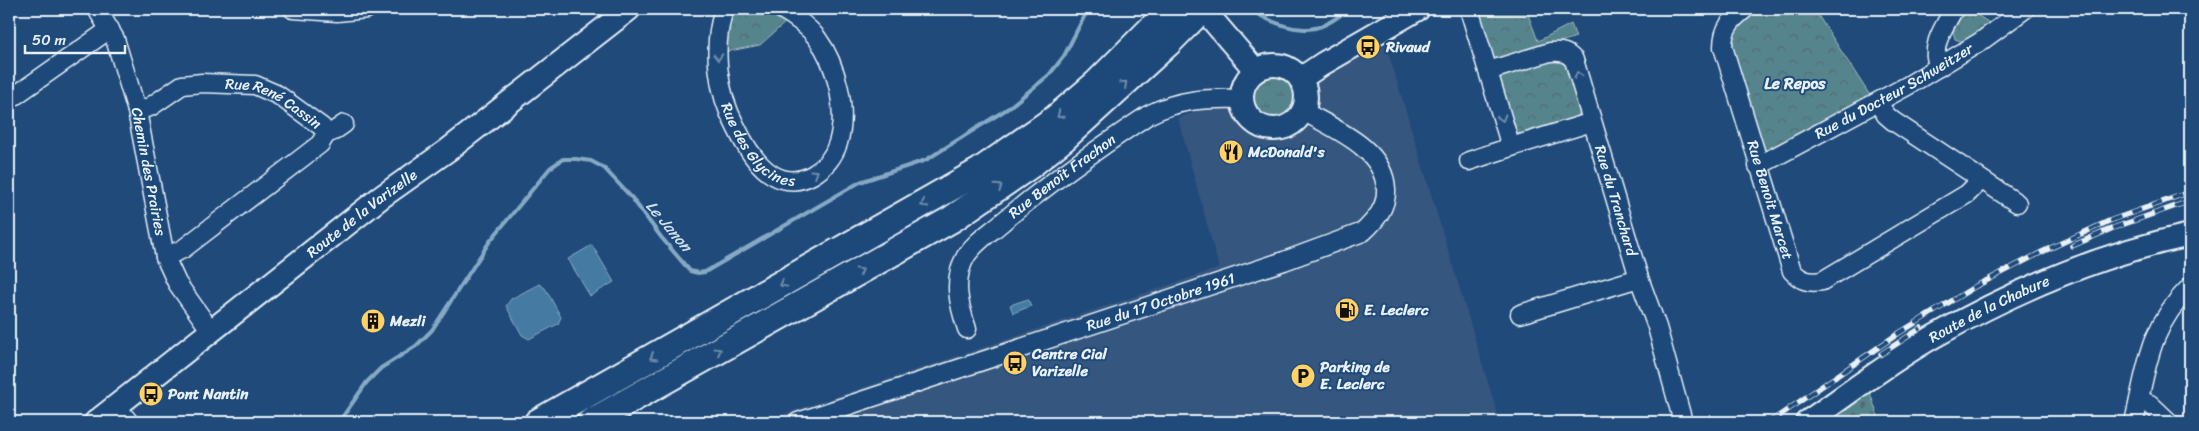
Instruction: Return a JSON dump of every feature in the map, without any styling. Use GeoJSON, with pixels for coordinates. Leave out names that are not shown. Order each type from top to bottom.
{"type":"FeatureCollection","features":[{"type":"Feature","properties":{"kind":"highway"},"geometry":{"type":"LineString","coordinates":[[538,422],[980,171],[1049,124],[1096,84],[1171,9]]}},
{"type":"Feature","properties":{"kind":"highway"},"geometry":{"type":"LineString","coordinates":[[592,422],[952,219],[1029,166],[1102,105],[1167,44],[1206,13]]}},
{"type":"Feature","properties":{"kind":"main road","name":"Route de la Varizelle"},"geometry":{"type":"LineString","coordinates":[[96,422],[123,414],[211,331],[380,198],[448,150],[629,9]]}},
{"type":"Feature","properties":{"kind":"main road"},"geometry":{"type":"LineString","coordinates":[[1300,79],[1324,63],[1418,9]]}},
{"type":"Feature","properties":{"kind":"main road"},"geometry":{"type":"LineString","coordinates":[[1206,13],[1256,71]]}},
{"type":"Feature","properties":{"kind":"main road"},"geometry":{"type":"LineString","coordinates":[[1275,65],[1285,67],[1300,79],[1306,95],[1303,111],[1297,120],[1288,126],[1278,129],[1258,125],[1250,118],[1242,99],[1248,78],[1256,71],[1275,65]]}},
{"type":"Feature","properties":{"kind":"main road","name":"Route de la Chabure"},"geometry":{"type":"LineString","coordinates":[[1807,422],[1932,338],[1984,310],[2099,261],[2141,247],[2190,235]]}},
{"type":"Feature","properties":{"kind":"street"},"geometry":{"type":"LineString","coordinates":[[293,9],[357,10]]}},
{"type":"Feature","properties":{"kind":"street","name":"Rue des Glycines"},"geometry":{"type":"LineString","coordinates":[[724,9],[718,40],[718,70],[722,91],[732,121],[743,142],[760,164],[772,175],[783,180],[794,181],[814,175],[825,167],[838,143],[841,108],[833,70],[825,52],[816,37],[804,23],[782,9]]}},
{"type":"Feature","properties":{"kind":"street"},"geometry":{"type":"LineString","coordinates":[[1469,9],[1511,147]]}},
{"type":"Feature","properties":{"kind":"street","name":"Rue Benoit Marcet"},"geometry":{"type":"LineString","coordinates":[[1745,9],[1727,25],[1723,35],[1723,47],[1758,166],[1792,271],[1798,277],[1814,282],[1822,281],[1958,199],[1973,189],[1981,180]]}},
{"type":"Feature","properties":{"kind":"street"},"geometry":{"type":"LineString","coordinates":[[1939,67],[1936,60],[1936,44],[1954,9]]}},
{"type":"Feature","properties":{"kind":"street","name":"Rue du Docteur Schweitzer"},"geometry":{"type":"LineString","coordinates":[[1758,166],[1878,103],[1980,42],[2025,9]]}},
{"type":"Feature","properties":{"kind":"street","name":"Chemin des Prairies"},"geometry":{"type":"LineString","coordinates":[[100,10],[110,29],[137,112],[165,257],[178,282],[211,331]]}},
{"type":"Feature","properties":{"kind":"street"},"geometry":{"type":"LineString","coordinates":[[9,100],[110,29]]}},
{"type":"Feature","properties":{"kind":"street","name":"Rue du Tranchard"},"geometry":{"type":"LineString","coordinates":[[1488,71],[1550,52],[1561,51],[1569,54],[1574,60],[1684,422]]}},
{"type":"Feature","properties":{"kind":"street","name":"Rue René Cassin"},"geometry":{"type":"LineString","coordinates":[[137,112],[150,107],[182,85],[202,83],[255,85],[278,95],[318,124],[325,130],[326,134],[320,144],[183,249],[165,257]]}},
{"type":"Feature","properties":{"kind":"street","name":"Rue Benoît Frachon"},"geometry":{"type":"LineString","coordinates":[[968,330],[960,308],[957,287],[962,265],[972,247],[1024,205],[1148,115],[1165,106],[1182,102],[1242,99]]}},
{"type":"Feature","properties":{"kind":"street"},"geometry":{"type":"LineString","coordinates":[[1878,103],[1886,115],[1893,121],[2017,203]]}},
{"type":"Feature","properties":{"kind":"street","name":"Rue du 17 Octobre 1961"},"geometry":{"type":"LineString","coordinates":[[798,422],[1284,261],[1364,232],[1382,210],[1386,196],[1385,180],[1380,166],[1371,154],[1357,144],[1303,111]]}},
{"type":"Feature","properties":{"kind":"street"},"geometry":{"type":"LineString","coordinates":[[1469,161],[1592,122]]}},
{"type":"Feature","properties":{"kind":"street"},"geometry":{"type":"LineString","coordinates":[[326,134],[344,124]]}},
{"type":"Feature","properties":{"kind":"street"},"geometry":{"type":"LineString","coordinates":[[1520,314],[1639,278]]}},
{"type":"Feature","properties":{"kind":"street"},"geometry":{"type":"LineString","coordinates":[[2134,422],[2152,343],[2169,309],[2190,287]]}},
{"type":"Feature","properties":{"kind":"street"},"geometry":{"type":"LineString","coordinates":[[2139,400],[2150,404],[2168,422]]}},
{"type":"Feature","properties":{"kind":"shaded area"},"geometry":{"type":"Polygon","coordinates":[[[1386,45],[1500,422],[761,422],[1219,268],[1178,118],[1386,45]]]}},
{"type":"Feature","properties":{"kind":"shaded area"},"geometry":{"type":"Polygon","coordinates":[[[592,245],[614,282],[590,296],[568,259],[592,245]]]}},
{"type":"Feature","properties":{"kind":"shaded area"},"geometry":{"type":"Polygon","coordinates":[[[539,284],[545,288],[561,317],[558,324],[529,339],[522,335],[506,306],[511,299],[539,284]]]}},
{"type":"Feature","properties":{"kind":"shaded area"},"geometry":{"type":"Polygon","coordinates":[[[1028,299],[1031,306],[1013,313],[1010,305],[1028,299]]]}},
{"type":"Feature","properties":{"kind":"green space"},"geometry":{"type":"Polygon","coordinates":[[[732,9],[766,9],[787,21],[760,45],[725,52],[726,32],[732,9]]]}},
{"type":"Feature","properties":{"kind":"green space"},"geometry":{"type":"Polygon","coordinates":[[[1477,9],[1526,9],[1538,41],[1571,24],[1576,37],[1503,60],[1495,60],[1491,57],[1477,9]]]}},
{"type":"Feature","properties":{"kind":"green space"},"geometry":{"type":"Polygon","coordinates":[[[1757,9],[1814,9],[1871,97],[1772,151],[1762,149],[1729,48],[1734,28],[1757,9]]]}},
{"type":"Feature","properties":{"kind":"green space"},"geometry":{"type":"Polygon","coordinates":[[[1965,9],[1991,24],[1963,42],[1955,39],[1953,32],[1965,9]]]}},
{"type":"Feature","properties":{"kind":"green space"},"geometry":{"type":"Polygon","coordinates":[[[1558,59],[1566,61],[1581,111],[1576,118],[1523,134],[1517,133],[1499,81],[1501,77],[1558,59]]]}},
{"type":"Feature","properties":{"kind":"green space"},"geometry":{"type":"Polygon","coordinates":[[[1278,75],[1286,78],[1292,84],[1295,96],[1292,108],[1286,114],[1270,117],[1262,114],[1256,108],[1253,92],[1256,84],[1262,78],[1278,75]]]}},
{"type":"Feature","properties":{"kind":"green space"},"geometry":{"type":"Polygon","coordinates":[[[1870,393],[1880,422],[1828,422],[1870,393]]]}},
{"type":"Feature","properties":{"kind":"waterway","name":"Le Janon"},"geometry":{"type":"LineString","coordinates":[[339,422],[367,382],[381,368],[416,346],[432,330],[490,241],[550,168],[563,159],[591,161],[604,168],[632,198],[661,237],[690,271],[705,272],[860,182],[926,160],[1007,109],[1049,75],[1064,56],[1088,9]]}},
{"type":"Feature","properties":{"kind":"waterway","name":"Le Janon"},"geometry":{"type":"LineString","coordinates":[[1249,9],[1280,24],[1298,29],[1315,28],[1324,25],[1349,9]]}},
{"type":"Feature","properties":{"kind":"railway"},"geometry":{"type":"LineString","coordinates":[[1770,422],[1899,333],[1976,286],[2042,252],[2109,221],[2190,192]]}},
{"type":"Feature","properties":{"kind":"railway"},"geometry":{"type":"LineString","coordinates":[[2072,246],[2113,228],[2190,201]]}},
{"type":"Feature","properties":{"kind":"railway"},"geometry":{"type":"LineString","coordinates":[[1881,354],[1921,328]]}},
{"type":"Feature","properties":{"kind":"place","name":"Rivaud"},"geometry":{"type":"Point","coordinates":[1368,47]}},
{"type":"Feature","properties":{"kind":"place","name":"McDonald's"},"geometry":{"type":"Point","coordinates":[1231,152]}},
{"type":"Feature","properties":{"kind":"place","name":"E. Leclerc"},"geometry":{"type":"Point","coordinates":[1347,310]}},
{"type":"Feature","properties":{"kind":"place","name":"Mezli"},"geometry":{"type":"Point","coordinates":[373,321]}},
{"type":"Feature","properties":{"kind":"place","name":"Centre Cial Varizelle"},"geometry":{"type":"Point","coordinates":[1015,363]}},
{"type":"Feature","properties":{"kind":"place","name":"Parking de E. Leclerc"},"geometry":{"type":"Point","coordinates":[1303,376]}},
{"type":"Feature","properties":{"kind":"place","name":"Pont Nantin"},"geometry":{"type":"Point","coordinates":[151,394]}},
{"type":"Feature","properties":{"kind":"district","name":"Le Repos"},"geometry":{"type":"Point","coordinates":[1795,83]}}]}
